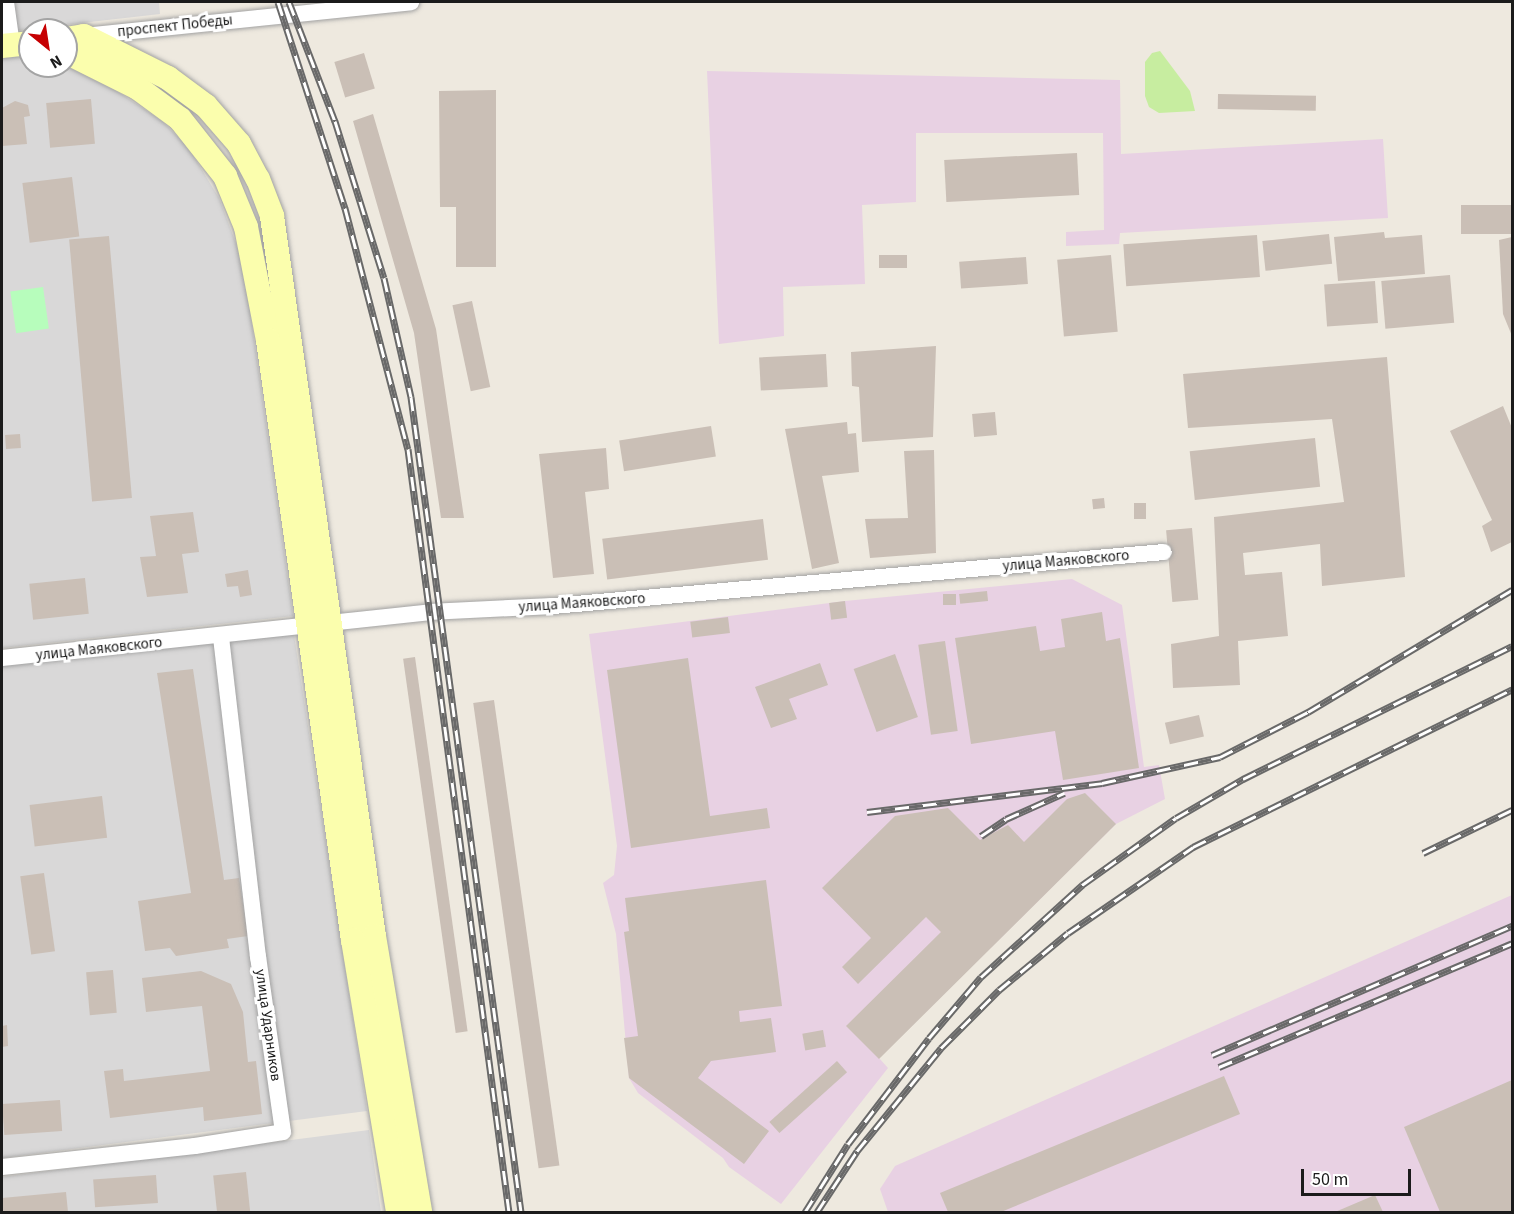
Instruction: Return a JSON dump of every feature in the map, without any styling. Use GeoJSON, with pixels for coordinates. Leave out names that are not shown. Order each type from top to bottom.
{"type":"FeatureCollection","features":[{"type":"Feature","properties":{"kind":"main road"},"geometry":{"type":"LineString","coordinates":[[78,38],[194,96],[228,130],[258,179],[272,216],[280,263],[318,623],[398,1212]]}},
{"type":"Feature","properties":{"kind":"main road"},"geometry":{"type":"LineString","coordinates":[[78,58],[129,83],[169,110],[210,153],[236,196],[258,271],[420,1212]]}},
{"type":"Feature","properties":{"kind":"street"},"geometry":{"type":"LineString","coordinates":[[6,2],[14,45]]}},
{"type":"Feature","properties":{"kind":"street","name":"проспект Победы"},"geometry":{"type":"LineString","coordinates":[[78,37],[411,2]]}},
{"type":"Feature","properties":{"kind":"street","name":"улица Маяковского"},"geometry":{"type":"LineString","coordinates":[[2,658],[429,612],[553,606],[1164,552]]}},
{"type":"Feature","properties":{"kind":"street","name":"улица Ударников"},"geometry":{"type":"LineString","coordinates":[[2,1167],[195,1146],[283,1132],[258,957],[221,636]]}},
{"type":"Feature","properties":{"kind":"shaded area"},"geometry":{"type":"Polygon","coordinates":[[[2,2],[159,2],[160,14],[78,23],[78,18],[18,18],[18,30],[2,32],[2,2]]]}},
{"type":"Feature","properties":{"kind":"shaded area"},"geometry":{"type":"Polygon","coordinates":[[[18,55],[18,78],[78,78],[78,68],[91,74],[162,121],[188,147],[219,198],[241,257],[247,290],[293,616],[2,648],[2,57],[18,55]]]}},
{"type":"Feature","properties":{"kind":"shaded area"},"geometry":{"type":"Polygon","coordinates":[[[707,71],[1120,80],[1121,154],[1383,139],[1388,218],[1120,233],[1119,244],[1066,246],[1066,232],[1104,230],[1103,133],[916,133],[916,202],[862,205],[865,284],[783,287],[784,336],[719,344],[707,71]]]}},
{"type":"Feature","properties":{"kind":"shaded area"},"geometry":{"type":"Polygon","coordinates":[[[1072,579],[1122,605],[1144,767],[1159,765],[1165,799],[1116,824],[879,1058],[888,1068],[781,1204],[729,1167],[723,1158],[638,1093],[629,1078],[616,934],[603,883],[614,875],[617,846],[589,634],[845,601],[1072,579]]]}},
{"type":"Feature","properties":{"kind":"shaded area"},"geometry":{"type":"Polygon","coordinates":[[[294,635],[367,1111],[2,1158],[2,666],[220,640],[294,635]]]}},
{"type":"Feature","properties":{"kind":"shaded area"},"geometry":{"type":"Polygon","coordinates":[[[1512,895],[1512,1212],[888,1212],[880,1189],[895,1166],[1512,895]]]}},
{"type":"Feature","properties":{"kind":"shaded area"},"geometry":{"type":"Polygon","coordinates":[[[369,1130],[381,1212],[2,1212],[2,1177],[369,1130]]]}},
{"type":"Feature","properties":{"kind":"green space"},"geometry":{"type":"Polygon","coordinates":[[[1160,51],[1190,91],[1195,111],[1159,113],[1149,107],[1145,96],[1145,62],[1152,53],[1160,51]]]}},
{"type":"Feature","properties":{"kind":"green space"},"geometry":{"type":"Polygon","coordinates":[[[43,287],[49,329],[16,333],[10,292],[43,287]]]}},
{"type":"Feature","properties":{"kind":"building"},"geometry":{"type":"Polygon","coordinates":[[[364,53],[375,88],[345,97],[334,62],[364,53]]]}},
{"type":"Feature","properties":{"kind":"building"},"geometry":{"type":"Polygon","coordinates":[[[496,90],[496,267],[456,267],[456,207],[440,207],[439,91],[496,90]]]}},
{"type":"Feature","properties":{"kind":"building"},"geometry":{"type":"Polygon","coordinates":[[[1218,94],[1316,96],[1316,111],[1218,109],[1218,94]]]}},
{"type":"Feature","properties":{"kind":"building"},"geometry":{"type":"Polygon","coordinates":[[[91,99],[95,144],[50,148],[46,103],[91,99]]]}},
{"type":"Feature","properties":{"kind":"building"},"geometry":{"type":"Polygon","coordinates":[[[15,101],[28,105],[30,116],[24,117],[27,144],[2,146],[2,108],[15,101]]]}},
{"type":"Feature","properties":{"kind":"building"},"geometry":{"type":"Polygon","coordinates":[[[373,114],[436,329],[464,518],[441,518],[414,333],[353,121],[373,114]]]}},
{"type":"Feature","properties":{"kind":"building"},"geometry":{"type":"Polygon","coordinates":[[[1077,153],[1079,195],[946,202],[944,160],[1077,153]]]}},
{"type":"Feature","properties":{"kind":"building"},"geometry":{"type":"Polygon","coordinates":[[[72,177],[79,237],[30,243],[22,183],[72,177]]]}},
{"type":"Feature","properties":{"kind":"building"},"geometry":{"type":"Polygon","coordinates":[[[1461,205],[1512,205],[1512,234],[1461,234],[1461,205]]]}},
{"type":"Feature","properties":{"kind":"building"},"geometry":{"type":"Polygon","coordinates":[[[1384,232],[1385,238],[1422,235],[1425,274],[1338,281],[1334,237],[1384,232]]]}},
{"type":"Feature","properties":{"kind":"building"},"geometry":{"type":"Polygon","coordinates":[[[1329,234],[1332,264],[1266,271],[1262,241],[1329,234]]]}},
{"type":"Feature","properties":{"kind":"building"},"geometry":{"type":"Polygon","coordinates":[[[1257,235],[1260,277],[1126,286],[1123,244],[1257,235]]]}},
{"type":"Feature","properties":{"kind":"building"},"geometry":{"type":"Polygon","coordinates":[[[109,236],[132,498],[92,501],[69,239],[109,236]]]}},
{"type":"Feature","properties":{"kind":"building"},"geometry":{"type":"Polygon","coordinates":[[[1512,237],[1512,336],[1503,314],[1499,240],[1512,237]]]}},
{"type":"Feature","properties":{"kind":"building"},"geometry":{"type":"Polygon","coordinates":[[[879,255],[907,255],[907,268],[879,268],[879,255]]]}},
{"type":"Feature","properties":{"kind":"building"},"geometry":{"type":"Polygon","coordinates":[[[1111,255],[1118,332],[1064,336],[1057,260],[1111,255]]]}},
{"type":"Feature","properties":{"kind":"building"},"geometry":{"type":"Polygon","coordinates":[[[1026,257],[1028,284],[961,289],[959,262],[1026,257]]]}},
{"type":"Feature","properties":{"kind":"building"},"geometry":{"type":"Polygon","coordinates":[[[1450,275],[1454,323],[1385,329],[1381,281],[1450,275]]]}},
{"type":"Feature","properties":{"kind":"building"},"geometry":{"type":"Polygon","coordinates":[[[1375,281],[1378,323],[1327,326],[1324,285],[1375,281]]]}},
{"type":"Feature","properties":{"kind":"building"},"geometry":{"type":"Polygon","coordinates":[[[472,301],[490,387],[471,391],[452,305],[472,301]]]}},
{"type":"Feature","properties":{"kind":"building"},"geometry":{"type":"Polygon","coordinates":[[[936,346],[933,437],[862,442],[859,387],[852,386],[851,352],[936,346]]]}},
{"type":"Feature","properties":{"kind":"building"},"geometry":{"type":"Polygon","coordinates":[[[826,354],[828,387],[761,390],[759,358],[826,354]]]}},
{"type":"Feature","properties":{"kind":"building"},"geometry":{"type":"Polygon","coordinates":[[[1387,357],[1405,577],[1322,586],[1320,544],[1243,553],[1245,575],[1282,572],[1288,636],[1238,641],[1240,685],[1173,688],[1171,644],[1219,636],[1214,517],[1344,502],[1332,419],[1188,428],[1183,374],[1387,357]]]}},
{"type":"Feature","properties":{"kind":"building"},"geometry":{"type":"Polygon","coordinates":[[[1503,406],[1512,428],[1512,542],[1491,552],[1482,526],[1492,520],[1450,431],[1503,406]]]}},
{"type":"Feature","properties":{"kind":"building"},"geometry":{"type":"Polygon","coordinates":[[[995,412],[997,435],[974,437],[972,414],[995,412]]]}},
{"type":"Feature","properties":{"kind":"building"},"geometry":{"type":"Polygon","coordinates":[[[847,422],[848,434],[856,433],[859,472],[822,476],[839,563],[812,569],[785,429],[847,422]]]}},
{"type":"Feature","properties":{"kind":"building"},"geometry":{"type":"Polygon","coordinates":[[[711,426],[716,457],[624,471],[619,441],[711,426]]]}},
{"type":"Feature","properties":{"kind":"building"},"geometry":{"type":"Polygon","coordinates":[[[20,434],[21,448],[6,449],[5,435],[20,434]]]}},
{"type":"Feature","properties":{"kind":"building"},"geometry":{"type":"Polygon","coordinates":[[[1315,438],[1320,487],[1195,500],[1190,451],[1315,438]]]}},
{"type":"Feature","properties":{"kind":"building"},"geometry":{"type":"Polygon","coordinates":[[[606,448],[609,489],[585,492],[594,574],[553,578],[539,454],[606,448]]]}},
{"type":"Feature","properties":{"kind":"building"},"geometry":{"type":"Polygon","coordinates":[[[934,450],[936,553],[870,558],[865,519],[908,518],[904,451],[934,450]]]}},
{"type":"Feature","properties":{"kind":"building"},"geometry":{"type":"Polygon","coordinates":[[[1104,498],[1105,508],[1093,509],[1092,499],[1104,498]]]}},
{"type":"Feature","properties":{"kind":"building"},"geometry":{"type":"Polygon","coordinates":[[[1134,503],[1146,503],[1146,519],[1134,519],[1134,503]]]}},
{"type":"Feature","properties":{"kind":"building"},"geometry":{"type":"Polygon","coordinates":[[[193,512],[199,552],[182,554],[188,593],[147,597],[140,557],[156,556],[150,516],[193,512]]]}},
{"type":"Feature","properties":{"kind":"building"},"geometry":{"type":"Polygon","coordinates":[[[763,519],[768,560],[607,579],[602,539],[763,519]]]}},
{"type":"Feature","properties":{"kind":"building"},"geometry":{"type":"Polygon","coordinates":[[[1192,528],[1198,600],[1172,602],[1166,530],[1192,528]]]}},
{"type":"Feature","properties":{"kind":"building"},"geometry":{"type":"Polygon","coordinates":[[[248,570],[252,595],[240,597],[238,586],[227,587],[225,574],[248,570]]]}},
{"type":"Feature","properties":{"kind":"building"},"geometry":{"type":"Polygon","coordinates":[[[85,578],[89,614],[33,620],[29,584],[85,578]]]}},
{"type":"Feature","properties":{"kind":"building"},"geometry":{"type":"Polygon","coordinates":[[[987,591],[988,601],[960,604],[959,594],[987,591]]]}},
{"type":"Feature","properties":{"kind":"building"},"geometry":{"type":"Polygon","coordinates":[[[943,594],[956,594],[956,605],[943,605],[943,594]]]}},
{"type":"Feature","properties":{"kind":"building"},"geometry":{"type":"Polygon","coordinates":[[[845,601],[847,618],[831,620],[829,603],[845,601]]]}},
{"type":"Feature","properties":{"kind":"building"},"geometry":{"type":"Polygon","coordinates":[[[1102,612],[1106,641],[1120,638],[1139,768],[1063,780],[1055,731],[971,744],[955,638],[1036,626],[1040,651],[1065,647],[1061,619],[1102,612]]]}},
{"type":"Feature","properties":{"kind":"building"},"geometry":{"type":"Polygon","coordinates":[[[728,617],[730,633],[692,638],[690,622],[728,617]]]}},
{"type":"Feature","properties":{"kind":"building"},"geometry":{"type":"Polygon","coordinates":[[[945,641],[958,731],[931,735],[918,645],[945,641]]]}},
{"type":"Feature","properties":{"kind":"building"},"geometry":{"type":"Polygon","coordinates":[[[895,654],[918,717],[877,732],[854,669],[895,654]]]}},
{"type":"Feature","properties":{"kind":"building"},"geometry":{"type":"Polygon","coordinates":[[[415,657],[468,1031],[456,1033],[403,659],[415,657]]]}},
{"type":"Feature","properties":{"kind":"building"},"geometry":{"type":"Polygon","coordinates":[[[688,658],[710,816],[767,808],[770,828],[631,848],[607,670],[688,658]]]}},
{"type":"Feature","properties":{"kind":"building"},"geometry":{"type":"Polygon","coordinates":[[[820,663],[828,685],[789,699],[797,719],[771,728],[755,687],[820,663]]]}},
{"type":"Feature","properties":{"kind":"building"},"geometry":{"type":"Polygon","coordinates":[[[193,669],[224,880],[239,878],[248,936],[227,939],[229,948],[176,956],[170,948],[145,951],[138,901],[191,893],[157,673],[193,669]]]}},
{"type":"Feature","properties":{"kind":"building"},"geometry":{"type":"Polygon","coordinates":[[[494,700],[559,1165],[539,1168],[473,703],[494,700]]]}},
{"type":"Feature","properties":{"kind":"building"},"geometry":{"type":"Polygon","coordinates":[[[1199,715],[1204,736],[1170,744],[1165,723],[1199,715]]]}},
{"type":"Feature","properties":{"kind":"building"},"geometry":{"type":"Polygon","coordinates":[[[1085,793],[1116,824],[879,1059],[846,1026],[941,932],[926,917],[858,984],[842,967],[871,938],[822,888],[895,816],[948,808],[980,840],[1008,825],[1024,842],[1067,799],[1085,793]]]}},
{"type":"Feature","properties":{"kind":"building"},"geometry":{"type":"Polygon","coordinates":[[[102,796],[107,838],[35,847],[30,805],[102,796]]]}},
{"type":"Feature","properties":{"kind":"building"},"geometry":{"type":"Polygon","coordinates":[[[44,873],[55,951],[31,955],[20,876],[44,873]]]}},
{"type":"Feature","properties":{"kind":"building"},"geometry":{"type":"Polygon","coordinates":[[[766,880],[782,1006],[739,1011],[740,1022],[771,1018],[776,1052],[711,1061],[698,1078],[769,1131],[744,1164],[629,1078],[624,1038],[638,1036],[624,932],[629,931],[625,898],[766,880]]]}},
{"type":"Feature","properties":{"kind":"building"},"geometry":{"type":"Polygon","coordinates":[[[113,970],[117,1013],[90,1015],[86,972],[113,970]]]}},
{"type":"Feature","properties":{"kind":"building"},"geometry":{"type":"Polygon","coordinates":[[[201,971],[231,984],[243,1012],[248,1062],[256,1061],[262,1114],[204,1121],[203,1107],[110,1118],[104,1071],[123,1069],[124,1081],[210,1071],[202,1006],[146,1012],[142,978],[201,971]]]}},
{"type":"Feature","properties":{"kind":"building"},"geometry":{"type":"Polygon","coordinates":[[[7,1025],[8,1046],[2,1047],[2,1026],[7,1025]]]}},
{"type":"Feature","properties":{"kind":"building"},"geometry":{"type":"Polygon","coordinates":[[[823,1030],[826,1047],[805,1050],[802,1034],[823,1030]]]}},
{"type":"Feature","properties":{"kind":"building"},"geometry":{"type":"Polygon","coordinates":[[[837,1061],[847,1072],[779,1133],[769,1122],[837,1061]]]}},
{"type":"Feature","properties":{"kind":"building"},"geometry":{"type":"Polygon","coordinates":[[[1224,1076],[1240,1114],[1001,1212],[948,1212],[940,1193],[1224,1076]]]}},
{"type":"Feature","properties":{"kind":"building"},"geometry":{"type":"Polygon","coordinates":[[[1512,1080],[1512,1212],[1440,1212],[1404,1127],[1512,1080]]]}},
{"type":"Feature","properties":{"kind":"building"},"geometry":{"type":"Polygon","coordinates":[[[60,1100],[62,1131],[4,1135],[2,1104],[60,1100]]]}},
{"type":"Feature","properties":{"kind":"building"},"geometry":{"type":"Polygon","coordinates":[[[246,1172],[250,1212],[217,1212],[213,1175],[246,1172]]]}},
{"type":"Feature","properties":{"kind":"building"},"geometry":{"type":"Polygon","coordinates":[[[156,1175],[158,1203],[95,1207],[93,1179],[156,1175]]]}},
{"type":"Feature","properties":{"kind":"building"},"geometry":{"type":"Polygon","coordinates":[[[66,1192],[68,1212],[2,1212],[2,1198],[66,1192]]]}},
{"type":"Feature","properties":{"kind":"building"},"geometry":{"type":"Polygon","coordinates":[[[1375,1195],[1383,1212],[1335,1212],[1375,1195]]]}},
{"type":"Feature","properties":{"kind":"railway"},"geometry":{"type":"LineString","coordinates":[[278,2],[345,208],[408,449],[509,1212]]}},
{"type":"Feature","properties":{"kind":"railway"},"geometry":{"type":"LineString","coordinates":[[289,2],[335,121],[384,278],[411,397],[521,1212]]}},
{"type":"Feature","properties":{"kind":"railway"},"geometry":{"type":"LineString","coordinates":[[867,812],[1102,783],[1220,757],[1308,712],[1512,590]]}},
{"type":"Feature","properties":{"kind":"railway"},"geometry":{"type":"LineString","coordinates":[[805,1212],[848,1144],[929,1038],[981,977],[1082,885],[1176,818],[1243,779],[1512,646]]}},
{"type":"Feature","properties":{"kind":"railway"},"geometry":{"type":"LineString","coordinates":[[817,1212],[857,1151],[941,1048],[999,990],[1068,933],[1193,847],[1512,689]]}},
{"type":"Feature","properties":{"kind":"railway"},"geometry":{"type":"LineString","coordinates":[[981,836],[1006,819],[1064,793]]}},
{"type":"Feature","properties":{"kind":"railway"},"geometry":{"type":"LineString","coordinates":[[1423,853],[1512,810]]}},
{"type":"Feature","properties":{"kind":"railway"},"geometry":{"type":"LineString","coordinates":[[1212,1055],[1512,926]]}},
{"type":"Feature","properties":{"kind":"railway"},"geometry":{"type":"LineString","coordinates":[[1219,1067],[1512,943]]}}]}
